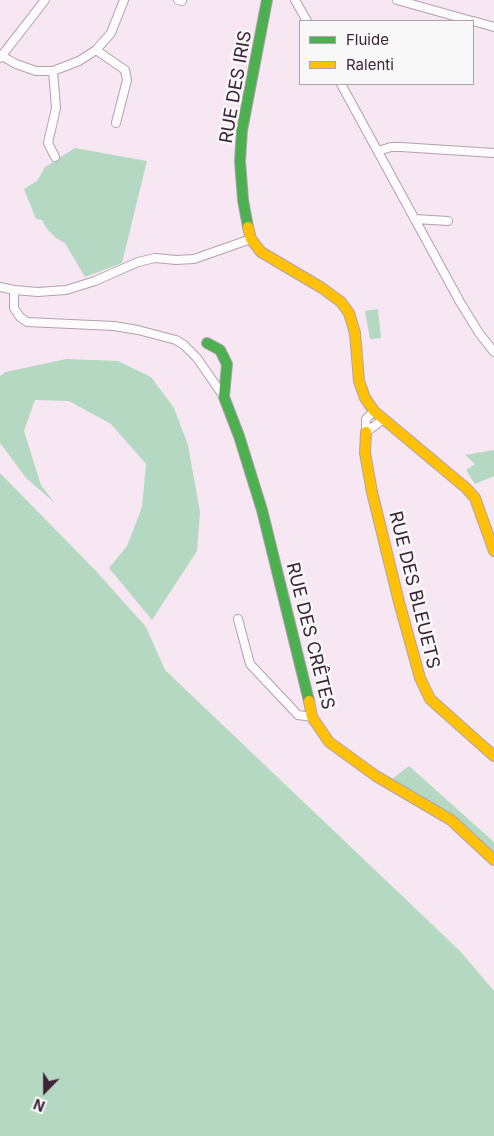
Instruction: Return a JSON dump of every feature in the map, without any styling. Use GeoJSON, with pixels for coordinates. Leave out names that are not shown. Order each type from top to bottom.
{"type":"FeatureCollection","features":[{"type":"Feature","properties":{"kind":"street"},"geometry":{"type":"LineString","coordinates":[[45,0],[0,56],[36,71],[53,71],[79,61],[96,50],[111,33],[124,0]]}},
{"type":"Feature","properties":{"kind":"street","name":"RUE DES IRIS"},"geometry":{"type":"LineString","coordinates":[[252,239],[243,200],[240,153],[242,130],[267,0]]}},
{"type":"Feature","properties":{"kind":"street"},"geometry":{"type":"LineString","coordinates":[[295,0],[306,20]]}},
{"type":"Feature","properties":{"kind":"street"},"geometry":{"type":"LineString","coordinates":[[397,0],[469,20]]}},
{"type":"Feature","properties":{"kind":"street"},"geometry":{"type":"LineString","coordinates":[[474,21],[494,27]]}},
{"type":"Feature","properties":{"kind":"street"},"geometry":{"type":"LineString","coordinates":[[96,50],[125,70],[127,80],[116,123]]}},
{"type":"Feature","properties":{"kind":"street"},"geometry":{"type":"LineString","coordinates":[[53,71],[56,108],[48,143],[55,157]]}},
{"type":"Feature","properties":{"kind":"street"},"geometry":{"type":"LineString","coordinates":[[342,85],[474,325],[494,352]]}},
{"type":"Feature","properties":{"kind":"street"},"geometry":{"type":"LineString","coordinates":[[378,151],[391,147],[401,147],[494,153]]}},
{"type":"Feature","properties":{"kind":"street"},"geometry":{"type":"LineString","coordinates":[[416,219],[448,221]]}},
{"type":"Feature","properties":{"kind":"street"},"geometry":{"type":"LineString","coordinates":[[0,287],[38,292],[66,290],[95,281],[138,262],[155,258],[194,259],[252,239],[261,252],[322,288],[341,302],[349,314],[356,334],[359,380],[365,398],[374,411],[466,488],[480,510],[494,551]]}},
{"type":"Feature","properties":{"kind":"street","name":"RUE DES CRÊTES"},"geometry":{"type":"LineString","coordinates":[[14,290],[14,308],[20,317],[27,322],[89,324],[138,330],[176,340],[184,345],[207,372],[224,397],[239,436],[262,510],[306,685],[312,717],[329,742],[376,776],[451,820],[494,860]]}},
{"type":"Feature","properties":{"kind":"street","name":"RUE DES CRÊTES"},"geometry":{"type":"LineString","coordinates":[[207,343],[220,350],[227,364],[224,397]]}},
{"type":"Feature","properties":{"kind":"street","name":"RUE DES BLEUETS"},"geometry":{"type":"LineString","coordinates":[[374,411],[366,419],[365,453],[372,492],[401,611],[420,678],[430,698],[494,756]]}},
{"type":"Feature","properties":{"kind":"street"},"geometry":{"type":"LineString","coordinates":[[366,432],[384,419]]}},
{"type":"Feature","properties":{"kind":"street"},"geometry":{"type":"LineString","coordinates":[[238,619],[250,664],[298,715],[312,717]]}},
{"type":"Feature","properties":{"kind":"green space"},"geometry":{"type":"Polygon","coordinates":[[[75,148],[147,161],[122,263],[85,277],[65,243],[56,238],[47,229],[42,220],[36,219],[24,189],[37,181],[45,167],[75,148]]]}},
{"type":"Feature","properties":{"kind":"green space"},"geometry":{"type":"Polygon","coordinates":[[[378,309],[381,338],[370,339],[365,311],[378,309]]]}},
{"type":"Feature","properties":{"kind":"green space"},"geometry":{"type":"Polygon","coordinates":[[[66,359],[118,361],[151,377],[174,408],[188,445],[200,512],[197,551],[152,620],[109,568],[127,546],[142,507],[146,464],[111,424],[69,401],[35,400],[24,431],[41,485],[54,502],[27,479],[0,443],[0,376],[6,372],[66,359]]]}},
{"type":"Feature","properties":{"kind":"green space"},"geometry":{"type":"Polygon","coordinates":[[[494,450],[494,476],[475,484],[466,470],[475,464],[465,455],[494,450]]]}},
{"type":"Feature","properties":{"kind":"green space"},"geometry":{"type":"Polygon","coordinates":[[[0,473],[96,571],[146,627],[165,670],[460,951],[494,991],[494,1136],[0,1136],[0,473]]]}},
{"type":"Feature","properties":{"kind":"green space"},"geometry":{"type":"Polygon","coordinates":[[[409,766],[494,842],[494,853],[470,833],[391,780],[409,766]]]}},
{"type":"Feature","properties":{"kind":"traffic: fast"},"geometry":{"type":"LineString","coordinates":[[248,227],[243,200],[240,161],[242,130],[267,0]]}},
{"type":"Feature","properties":{"kind":"traffic: fast"},"geometry":{"type":"LineString","coordinates":[[207,343],[220,350],[227,364],[224,397],[239,436],[262,510],[309,701]]}},
{"type":"Feature","properties":{"kind":"traffic: slow"},"geometry":{"type":"LineString","coordinates":[[248,227],[251,239],[261,252],[322,288],[341,302],[349,313],[355,333],[359,381],[365,398],[374,411],[466,488],[475,498],[494,551]]}},
{"type":"Feature","properties":{"kind":"traffic: slow"},"geometry":{"type":"LineString","coordinates":[[366,432],[365,453],[372,492],[420,678],[430,699],[494,756]]}},
{"type":"Feature","properties":{"kind":"traffic: slow"},"geometry":{"type":"LineString","coordinates":[[309,701],[312,717],[329,742],[376,776],[451,820],[494,860]]}}]}
